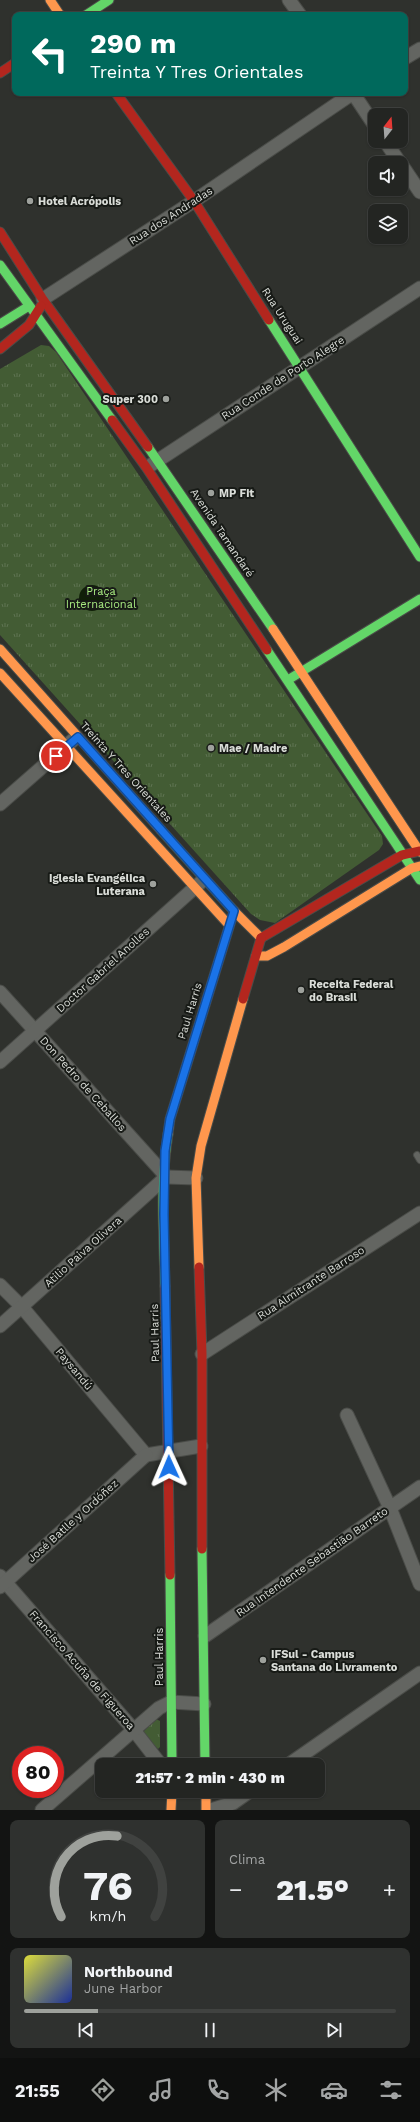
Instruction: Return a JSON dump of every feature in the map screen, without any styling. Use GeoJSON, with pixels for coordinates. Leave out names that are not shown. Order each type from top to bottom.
{"type":"FeatureCollection","features":[{"type":"Feature","properties":{"kind":"main road"},"geometry":{"type":"LineString","coordinates":[[50,0],[58,12]]}},
{"type":"Feature","properties":{"kind":"main road"},"geometry":{"type":"LineString","coordinates":[[90,12],[108,0]]}},
{"type":"Feature","properties":{"kind":"main road"},"geometry":{"type":"LineString","coordinates":[[0,73],[12,65]]}},
{"type":"Feature","properties":{"kind":"main road","name":"Rua Uruguai"},"geometry":{"type":"LineString","coordinates":[[118,96],[194,201],[420,557]]}},
{"type":"Feature","properties":{"kind":"main road","name":"Avenida Tamandaré"},"geometry":{"type":"LineString","coordinates":[[0,232],[43,299],[158,460],[420,852]]}},
{"type":"Feature","properties":{"kind":"main road"},"geometry":{"type":"LineString","coordinates":[[0,265],[146,467],[288,680],[402,855],[416,867],[420,880]]}},
{"type":"Feature","properties":{"kind":"main road"},"geometry":{"type":"LineString","coordinates":[[0,349],[28,328],[37,316],[43,299]]}},
{"type":"Feature","properties":{"kind":"main road"},"geometry":{"type":"LineString","coordinates":[[0,324],[29,306]]}},
{"type":"Feature","properties":{"kind":"main road"},"geometry":{"type":"LineString","coordinates":[[288,680],[420,600]]}},
{"type":"Feature","properties":{"kind":"main road","name":"Treinta Y Tres Orientales"},"geometry":{"type":"LineString","coordinates":[[0,649],[234,911],[261,938]]}},
{"type":"Feature","properties":{"kind":"main road"},"geometry":{"type":"LineString","coordinates":[[0,673],[238,935]]}},
{"type":"Feature","properties":{"kind":"main road"},"geometry":{"type":"LineString","coordinates":[[205,1758],[205,1636],[201,1446],[202,1354],[196,1178],[201,1146],[261,938],[402,855],[420,852]]}},
{"type":"Feature","properties":{"kind":"main road"},"geometry":{"type":"LineString","coordinates":[[256,956],[267,956],[284,947],[416,867]]}},
{"type":"Feature","properties":{"kind":"main road","name":"Paul Harris"},"geometry":{"type":"LineString","coordinates":[[172,1758],[169,1451],[164,1214],[166,1177],[165,1151],[170,1119],[234,911]]}},
{"type":"Feature","properties":{"kind":"main road"},"geometry":{"type":"LineString","coordinates":[[247,945],[256,956]]}},
{"type":"Feature","properties":{"kind":"main road"},"geometry":{"type":"LineString","coordinates":[[172,1798],[172,1810]]}},
{"type":"Feature","properties":{"kind":"main road"},"geometry":{"type":"LineString","coordinates":[[206,1798],[206,1810]]}},
{"type":"Feature","properties":{"kind":"street"},"geometry":{"type":"LineString","coordinates":[[289,0],[298,12]]}},
{"type":"Feature","properties":{"kind":"street"},"geometry":{"type":"LineString","coordinates":[[408,56],[420,49]]}},
{"type":"Feature","properties":{"kind":"street","name":"Rua dos Andradas"},"geometry":{"type":"LineString","coordinates":[[43,299],[194,201],[349,96]]}},
{"type":"Feature","properties":{"kind":"street"},"geometry":{"type":"LineString","coordinates":[[355,96],[368,116]]}},
{"type":"Feature","properties":{"kind":"street"},"geometry":{"type":"LineString","coordinates":[[408,174],[420,192]]}},
{"type":"Feature","properties":{"kind":"street","name":"Rua Conde de Porto Alegre"},"geometry":{"type":"LineString","coordinates":[[146,467],[420,288]]}},
{"type":"Feature","properties":{"kind":"street"},"geometry":{"type":"LineString","coordinates":[[0,804],[78,737]]}},
{"type":"Feature","properties":{"kind":"street","name":"Doctor Gabriel Anolles"},"geometry":{"type":"LineString","coordinates":[[0,1062],[205,878]]}},
{"type":"Feature","properties":{"kind":"street","name":"Don Pedro de Ceballos"},"geometry":{"type":"LineString","coordinates":[[0,992],[166,1177]]}},
{"type":"Feature","properties":{"kind":"street"},"geometry":{"type":"LineString","coordinates":[[166,1177],[196,1178]]}},
{"type":"Feature","properties":{"kind":"street","name":"Atilio Paiva Olivera"},"geometry":{"type":"LineString","coordinates":[[0,1326],[166,1177]]}},
{"type":"Feature","properties":{"kind":"street","name":"Rua Almitrante Barroso"},"geometry":{"type":"LineString","coordinates":[[202,1354],[420,1213]]}},
{"type":"Feature","properties":{"kind":"street","name":"Paysandú"},"geometry":{"type":"LineString","coordinates":[[0,1285],[22,1307],[146,1455]]}},
{"type":"Feature","properties":{"kind":"street"},"geometry":{"type":"LineString","coordinates":[[347,1415],[390,1508],[420,1584]]}},
{"type":"Feature","properties":{"kind":"street"},"geometry":{"type":"LineString","coordinates":[[146,1455],[201,1446]]}},
{"type":"Feature","properties":{"kind":"street","name":"José Batlle y Ordóñez"},"geometry":{"type":"LineString","coordinates":[[2,1582],[146,1455]]}},
{"type":"Feature","properties":{"kind":"street","name":"Rua Intendente Sebastião Barreto"},"geometry":{"type":"LineString","coordinates":[[205,1636],[420,1487]]}},
{"type":"Feature","properties":{"kind":"street","name":"Francisco Acuña de Figueroa"},"geometry":{"type":"LineString","coordinates":[[2,1582],[133,1729],[156,1758]]}},
{"type":"Feature","properties":{"kind":"street"},"geometry":{"type":"LineString","coordinates":[[298,1758],[420,1673]]}},
{"type":"Feature","properties":{"kind":"street"},"geometry":{"type":"LineString","coordinates":[[42,1810],[133,1729],[159,1708],[171,1702],[204,1704]]}},
{"type":"Feature","properties":{"kind":"street"},"geometry":{"type":"LineString","coordinates":[[211,1810],[233,1803],[240,1798]]}},
{"type":"Feature","properties":{"kind":"green space","name":"Praça Internacional"},"geometry":{"type":"Polygon","coordinates":[[[41,345],[49,346],[56,352],[382,836],[383,844],[379,850],[275,923],[260,920],[251,914],[0,635],[0,369],[41,345]]]}},
{"type":"Feature","properties":{"kind":"green space"},"geometry":{"type":"Polygon","coordinates":[[[156,1719],[160,1721],[160,1747],[158,1749],[143,1735],[144,1731],[156,1719]]]}},
{"type":"Feature","properties":{"kind":"shaded area"},"geometry":{"type":"Polygon","coordinates":[[[92,585],[101,589],[105,598],[101,607],[92,611],[83,607],[79,598],[83,589],[92,585]]]}},
{"type":"Feature","properties":{"kind":"traffic: fast"},"geometry":{"type":"LineString","coordinates":[[91,12],[109,0]]}},
{"type":"Feature","properties":{"kind":"traffic: fast"},"geometry":{"type":"LineString","coordinates":[[0,265],[112,420]]}},
{"type":"Feature","properties":{"kind":"traffic: fast"},"geometry":{"type":"LineString","coordinates":[[0,324],[29,306]]}},
{"type":"Feature","properties":{"kind":"traffic: fast"},"geometry":{"type":"LineString","coordinates":[[269,320],[420,557]]}},
{"type":"Feature","properties":{"kind":"traffic: fast"},"geometry":{"type":"LineString","coordinates":[[148,447],[273,629]]}},
{"type":"Feature","properties":{"kind":"traffic: fast"},"geometry":{"type":"LineString","coordinates":[[291,678],[420,599]]}},
{"type":"Feature","properties":{"kind":"traffic: fast"},"geometry":{"type":"LineString","coordinates":[[267,650],[420,880]]}},
{"type":"Feature","properties":{"kind":"traffic: fast"},"geometry":{"type":"LineString","coordinates":[[161,830],[234,911]]}},
{"type":"Feature","properties":{"kind":"traffic: fast"},"geometry":{"type":"LineString","coordinates":[[165,1286],[163,1190],[168,1134]]}},
{"type":"Feature","properties":{"kind":"traffic: fast"},"geometry":{"type":"LineString","coordinates":[[202,1549],[205,1758]]}},
{"type":"Feature","properties":{"kind":"traffic: fast"},"geometry":{"type":"LineString","coordinates":[[170,1575],[172,1758]]}},
{"type":"Feature","properties":{"kind":"traffic: slow"},"geometry":{"type":"LineString","coordinates":[[50,0],[58,12]]}},
{"type":"Feature","properties":{"kind":"traffic: slow"},"geometry":{"type":"LineString","coordinates":[[273,629],[420,852]]}},
{"type":"Feature","properties":{"kind":"traffic: slow"},"geometry":{"type":"LineString","coordinates":[[0,649],[161,830]]}},
{"type":"Feature","properties":{"kind":"traffic: slow"},"geometry":{"type":"LineString","coordinates":[[0,673],[229,925]]}},
{"type":"Feature","properties":{"kind":"traffic: slow"},"geometry":{"type":"LineString","coordinates":[[256,956],[267,956],[284,947],[412,868],[420,866]]}},
{"type":"Feature","properties":{"kind":"traffic: slow"},"geometry":{"type":"LineString","coordinates":[[168,1134],[170,1119],[234,911],[261,938]]}},
{"type":"Feature","properties":{"kind":"traffic: slow"},"geometry":{"type":"LineString","coordinates":[[199,1267],[196,1178],[201,1146],[243,999]]}},
{"type":"Feature","properties":{"kind":"traffic: slow"},"geometry":{"type":"LineString","coordinates":[[171,1810],[172,1798]]}},
{"type":"Feature","properties":{"kind":"traffic: slow"},"geometry":{"type":"LineString","coordinates":[[206,1798],[206,1810]]}},
{"type":"Feature","properties":{"kind":"traffic: jam"},"geometry":{"type":"LineString","coordinates":[[0,73],[12,65]]}},
{"type":"Feature","properties":{"kind":"traffic: jam"},"geometry":{"type":"LineString","coordinates":[[118,96],[194,201],[269,320]]}},
{"type":"Feature","properties":{"kind":"traffic: jam"},"geometry":{"type":"LineString","coordinates":[[0,232],[42,298],[148,447]]}},
{"type":"Feature","properties":{"kind":"traffic: jam"},"geometry":{"type":"LineString","coordinates":[[0,349],[29,325],[41,306]]}},
{"type":"Feature","properties":{"kind":"traffic: jam"},"geometry":{"type":"LineString","coordinates":[[112,420],[146,467],[267,650]]}},
{"type":"Feature","properties":{"kind":"traffic: jam"},"geometry":{"type":"LineString","coordinates":[[261,938],[402,855],[420,851]]}},
{"type":"Feature","properties":{"kind":"traffic: jam"},"geometry":{"type":"LineString","coordinates":[[243,999],[261,938]]}},
{"type":"Feature","properties":{"kind":"traffic: jam"},"geometry":{"type":"LineString","coordinates":[[199,1267],[202,1354],[202,1549]]}},
{"type":"Feature","properties":{"kind":"traffic: jam"},"geometry":{"type":"LineString","coordinates":[[165,1286],[170,1575]]}},
{"type":"Feature","properties":{"kind":"place","name":"Hotel Acrópolis"},"geometry":{"type":"Point","coordinates":[30,201]}},
{"type":"Feature","properties":{"kind":"place","name":"Super 300"},"geometry":{"type":"Point","coordinates":[166,399]}},
{"type":"Feature","properties":{"kind":"place","name":"MP Fit"},"geometry":{"type":"Point","coordinates":[211,493]}},
{"type":"Feature","properties":{"kind":"place","name":"Mae / Madre"},"geometry":{"type":"Point","coordinates":[211,748]}},
{"type":"Feature","properties":{"kind":"place","name":"Iglesia Evangélica Luterana"},"geometry":{"type":"Point","coordinates":[153,884]}},
{"type":"Feature","properties":{"kind":"place","name":"Receita Federal do Brasil"},"geometry":{"type":"Point","coordinates":[301,990]}},
{"type":"Feature","properties":{"kind":"place","name":"IFSul - Campus Santana do Livramento"},"geometry":{"type":"Point","coordinates":[263,1660]}},
{"type":"Feature","properties":{"kind":"route"},"geometry":{"type":"LineString","coordinates":[[56,756],[78,737],[234,911],[170,1119],[165,1151],[166,1177],[164,1214],[169,1467]]}}]}
